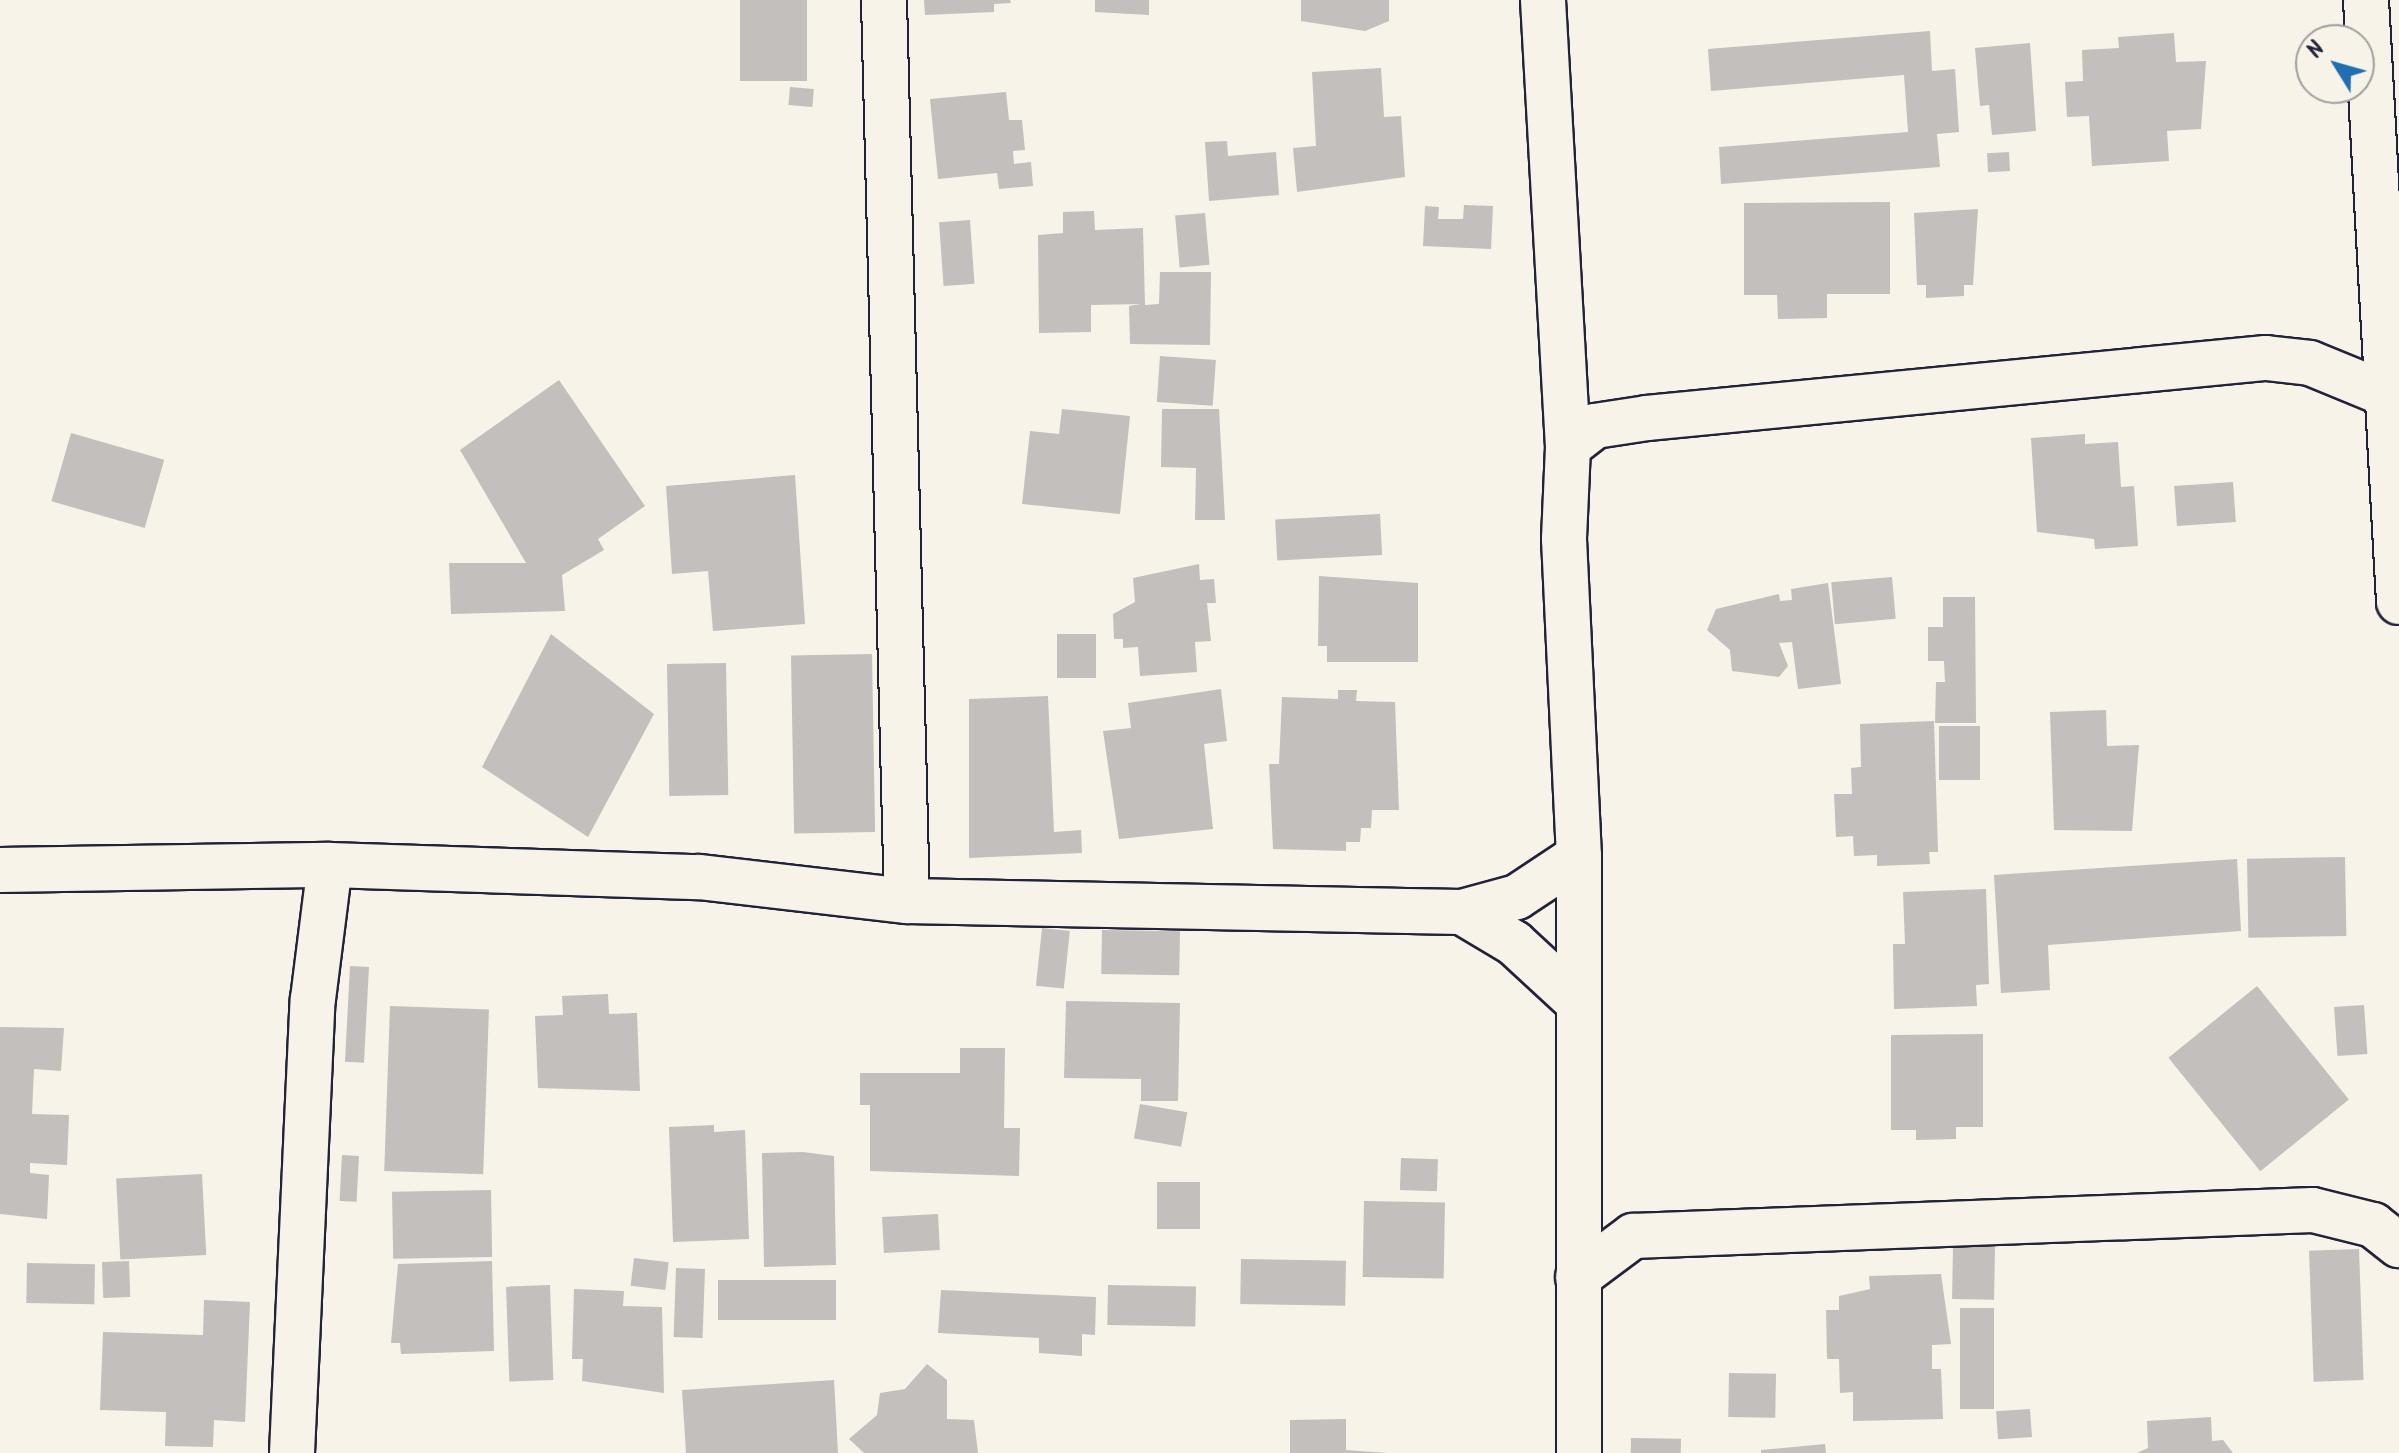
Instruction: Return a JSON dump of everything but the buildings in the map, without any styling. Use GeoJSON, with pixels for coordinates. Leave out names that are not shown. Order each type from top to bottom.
{"type":"FeatureCollection","features":[{"type":"Feature","properties":{"kind":"street"},"geometry":{"type":"LineString","coordinates":[[884,0],[907,901]]}},
{"type":"Feature","properties":{"kind":"street"},"geometry":{"type":"LineString","coordinates":[[1543,0],[1568,447],[1564,539],[1579,856],[1579,1453]]}},
{"type":"Feature","properties":{"kind":"street"},"geometry":{"type":"LineString","coordinates":[[2366,0],[2393,397],[2399,602]]}},
{"type":"Feature","properties":{"kind":"street"},"geometry":{"type":"LineString","coordinates":[[1568,447],[1595,426],[1647,418],[2266,358],[2310,363],[2393,397]]}},
{"type":"Feature","properties":{"kind":"street"},"geometry":{"type":"LineString","coordinates":[[0,870],[330,865],[699,877],[907,901],[1462,912],[1517,897],[1579,856]]}},
{"type":"Feature","properties":{"kind":"street"},"geometry":{"type":"LineString","coordinates":[[292,1453],[313,999],[330,865]]}},
{"type":"Feature","properties":{"kind":"street"},"geometry":{"type":"LineString","coordinates":[[1462,912],[1514,943],[1578,1002]]}},
{"type":"Feature","properties":{"kind":"street"},"geometry":{"type":"LineString","coordinates":[[1578,1277],[1633,1236],[2313,1210],[2373,1225],[2399,1245]]}}]}
